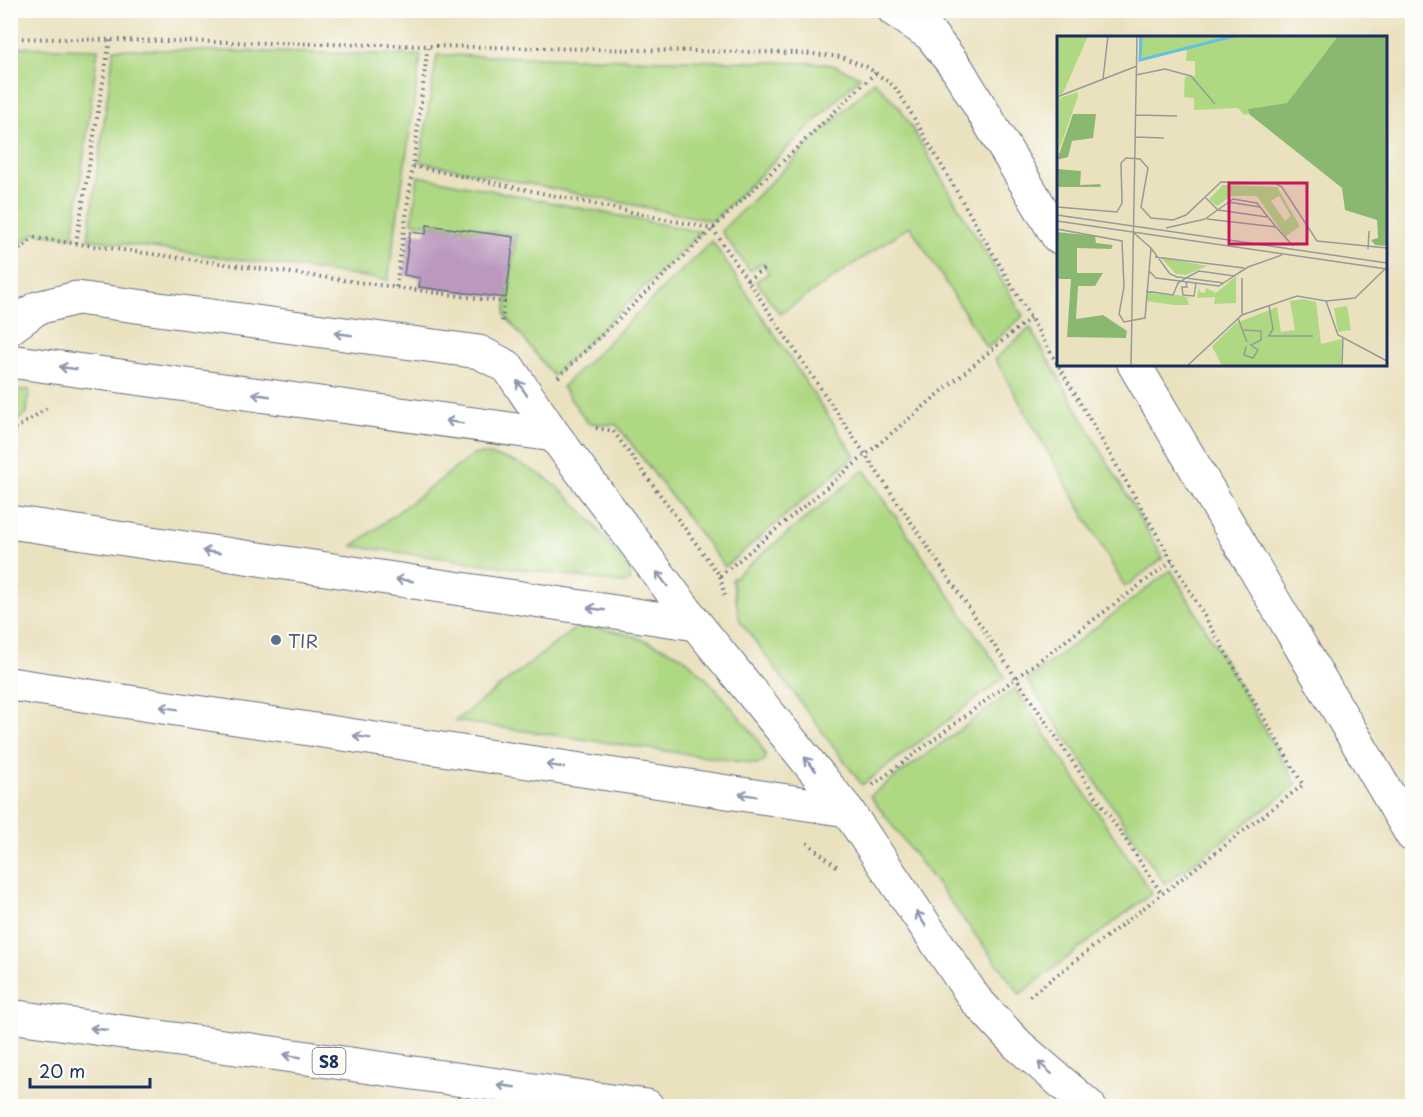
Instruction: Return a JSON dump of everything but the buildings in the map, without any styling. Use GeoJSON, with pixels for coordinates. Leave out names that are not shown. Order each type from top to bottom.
{"type":"FeatureCollection","features":[{"type":"Feature","properties":{"kind":"main road"},"geometry":{"type":"LineString","coordinates":[[894,10],[931,35],[958,70],[1057,234]]}},
{"type":"Feature","properties":{"kind":"main road"},"geometry":{"type":"LineString","coordinates":[[10,328],[37,308],[77,298],[479,352],[507,367],[554,435],[696,624],[858,799],[975,999],[1018,1045],[1089,1107]]}},
{"type":"Feature","properties":{"kind":"main road"},"geometry":{"type":"LineString","coordinates":[[10,361],[554,435]]}},
{"type":"Feature","properties":{"kind":"main road"},"geometry":{"type":"LineString","coordinates":[[1135,366],[1413,835]]}},
{"type":"Feature","properties":{"kind":"main road"},"geometry":{"type":"LineString","coordinates":[[10,522],[696,624]]}},
{"type":"Feature","properties":{"kind":"main road"},"geometry":{"type":"LineString","coordinates":[[10,684],[858,799]]}},
{"type":"Feature","properties":{"kind":"main road","name":"S8"},"geometry":{"type":"LineString","coordinates":[[10,1016],[647,1107]]}},
{"type":"Feature","properties":{"kind":"path"},"geometry":{"type":"LineString","coordinates":[[10,38],[802,53],[843,57],[867,68],[894,86],[1057,364]]}},
{"type":"Feature","properties":{"kind":"path"},"geometry":{"type":"LineString","coordinates":[[76,243],[110,40]]}},
{"type":"Feature","properties":{"kind":"path"},"geometry":{"type":"LineString","coordinates":[[396,287],[428,45]]}},
{"type":"Feature","properties":{"kind":"path"},"geometry":{"type":"LineString","coordinates":[[557,378],[875,74]]}},
{"type":"Feature","properties":{"kind":"path"},"geometry":{"type":"LineString","coordinates":[[413,166],[712,229],[1162,894]]}},
{"type":"Feature","properties":{"kind":"path"},"geometry":{"type":"LineString","coordinates":[[747,280],[765,268]]}},
{"type":"Feature","properties":{"kind":"path"},"geometry":{"type":"LineString","coordinates":[[720,576],[1030,318]]}},
{"type":"Feature","properties":{"kind":"path"},"geometry":{"type":"LineString","coordinates":[[1027,998],[1303,785],[1058,366]]}},
{"type":"Feature","properties":{"kind":"path"},"geometry":{"type":"LineString","coordinates":[[858,799],[1015,677],[1172,561]]}},
{"type":"Feature","properties":{"kind":"green space"},"geometry":{"type":"Polygon","coordinates":[[[11,47],[98,49],[73,237],[35,233],[11,251],[11,47]]]}},
{"type":"Feature","properties":{"kind":"green space"},"geometry":{"type":"Polygon","coordinates":[[[114,49],[421,55],[388,280],[88,239],[114,49]]]}},
{"type":"Feature","properties":{"kind":"green space"},"geometry":{"type":"Polygon","coordinates":[[[437,55],[821,63],[836,66],[860,77],[713,221],[420,162],[437,55]]]}},
{"type":"Feature","properties":{"kind":"green space"},"geometry":{"type":"Polygon","coordinates":[[[874,81],[900,108],[1023,316],[987,348],[910,226],[780,314],[756,281],[769,273],[762,263],[750,271],[721,231],[874,81]]]}},
{"type":"Feature","properties":{"kind":"green space"},"geometry":{"type":"Polygon","coordinates":[[[418,176],[701,232],[553,376],[505,315],[516,235],[412,222],[418,176]]]}},
{"type":"Feature","properties":{"kind":"green space"},"geometry":{"type":"Polygon","coordinates":[[[712,241],[855,456],[725,567],[617,425],[588,423],[562,387],[712,241]]]}},
{"type":"Feature","properties":{"kind":"green space"},"geometry":{"type":"Polygon","coordinates":[[[1030,328],[1163,558],[1125,587],[995,359],[1030,328]]]}},
{"type":"Feature","properties":{"kind":"green space"},"geometry":{"type":"Polygon","coordinates":[[[11,390],[29,390],[27,413],[11,425],[11,390]]]}},
{"type":"Feature","properties":{"kind":"green space"},"geometry":{"type":"Polygon","coordinates":[[[483,454],[508,459],[530,469],[550,481],[568,496],[630,571],[629,582],[353,546],[473,455],[483,454]]]}},
{"type":"Feature","properties":{"kind":"green space"},"geometry":{"type":"Polygon","coordinates":[[[864,470],[1005,677],[862,785],[740,621],[732,579],[864,470]]]}},
{"type":"Feature","properties":{"kind":"green space"},"geometry":{"type":"Polygon","coordinates":[[[1171,570],[1297,785],[1165,884],[1027,680],[1171,570]]]}},
{"type":"Feature","properties":{"kind":"green space"},"geometry":{"type":"Polygon","coordinates":[[[577,627],[627,634],[683,657],[705,677],[756,737],[766,756],[764,762],[757,764],[455,721],[577,627]]]}},
{"type":"Feature","properties":{"kind":"green space"},"geometry":{"type":"Polygon","coordinates":[[[1015,689],[1152,893],[1020,994],[870,796],[1015,689]]]}},
{"type":"Feature","properties":{"kind":"place","name":"TIR"},"geometry":{"type":"Point","coordinates":[276,640]}}]}
